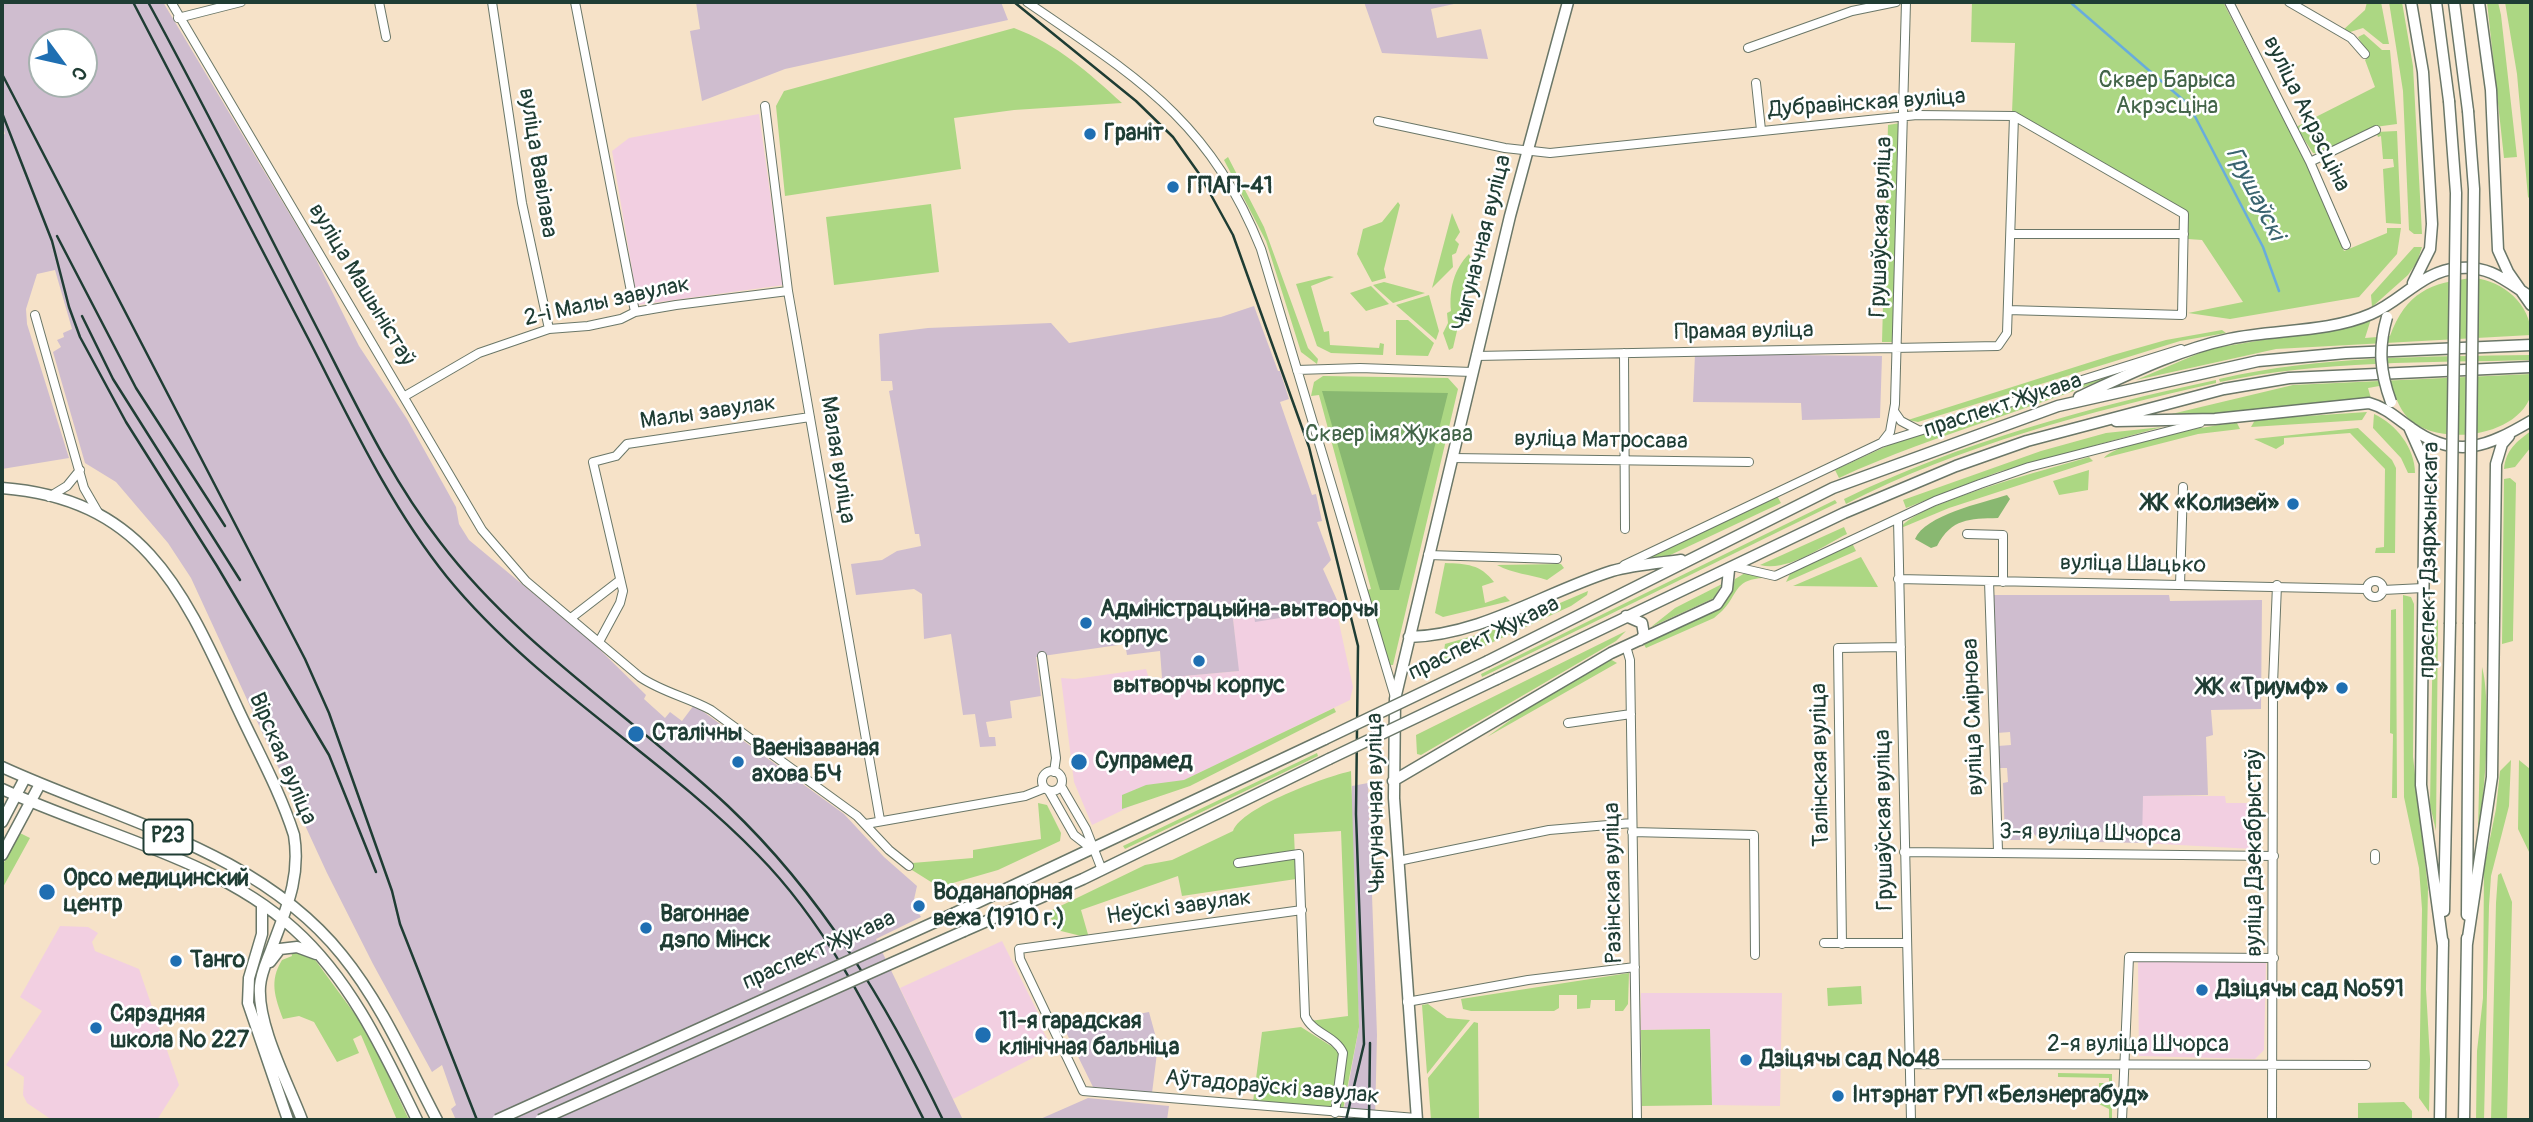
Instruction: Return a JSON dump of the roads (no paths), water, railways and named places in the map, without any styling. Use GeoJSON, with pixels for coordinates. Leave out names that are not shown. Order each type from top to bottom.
{"type":"FeatureCollection","features":[{"type":"Feature","properties":{"kind":"main road","name":"Чыгуначная вуліца"},"geometry":{"type":"LineString","coordinates":[[1417,1119],[1393,781],[1395,699],[1472,372],[1568,2]]}},
{"type":"Feature","properties":{"kind":"main road"},"geometry":{"type":"LineString","coordinates":[[2411,2],[2423,72],[2432,224],[2424,265],[2412,285]]}},
{"type":"Feature","properties":{"kind":"main road","name":"праспект Дзяржынскага"},"geometry":{"type":"LineString","coordinates":[[2436,2],[2449,101],[2456,193],[2451,624],[2440,1120]]}},
{"type":"Feature","properties":{"kind":"main road","name":"праспект Дзяржынскага"},"geometry":{"type":"LineString","coordinates":[[2454,2],[2468,111],[2474,189],[2464,1120]]}},
{"type":"Feature","properties":{"kind":"main road"},"geometry":{"type":"LineString","coordinates":[[2479,2],[2492,100],[2498,250],[2531,305]]}},
{"type":"Feature","properties":{"kind":"main road"},"geometry":{"type":"LineString","coordinates":[[2058,406],[2210,343],[2346,321],[2372,313],[2412,285],[2442,270],[2469,267],[2498,274],[2531,298]]}},
{"type":"Feature","properties":{"kind":"main road"},"geometry":{"type":"LineString","coordinates":[[2401,294],[2387,317],[2381,336],[2380,362],[2391,402],[2425,463],[2421,785],[2443,946]]}},
{"type":"Feature","properties":{"kind":"main road","name":"праспект Жукава"},"geometry":{"type":"LineString","coordinates":[[497,1120],[955,913],[1325,739],[1488,661],[1833,488],[2058,406],[2258,361],[2346,353],[2531,345]]}},
{"type":"Feature","properties":{"kind":"main road","name":"праспект Жукава"},"geometry":{"type":"LineString","coordinates":[[540,1120],[1102,870],[1626,616],[1844,513],[1956,466],[2095,421],[2224,389],[2290,378],[2531,367]]}},
{"type":"Feature","properties":{"kind":"main road"},"geometry":{"type":"LineString","coordinates":[[2095,421],[2215,419],[2369,403],[2438,442],[2468,448],[2509,436]]}},
{"type":"Feature","properties":{"kind":"main road"},"geometry":{"type":"LineString","coordinates":[[2467,944],[2490,806],[2496,464],[2502,444],[2530,420]]}},
{"type":"Feature","properties":{"kind":"main road","name":"Вірская вуліца"},"geometry":{"type":"LineString","coordinates":[[2,488],[49,496],[99,514],[144,546],[167,573],[219,668],[294,835],[297,874],[261,980]]}},
{"type":"Feature","properties":{"kind":"main road"},"geometry":{"type":"LineString","coordinates":[[1409,637],[1440,636],[1487,621],[1612,571],[1690,558]]}},
{"type":"Feature","properties":{"kind":"main road"},"geometry":{"type":"LineString","coordinates":[[1393,781],[1626,646],[1717,604],[1727,589],[1732,568]]}},
{"type":"Feature","properties":{"kind":"main road"},"geometry":{"type":"LineString","coordinates":[[1612,571],[1626,572],[1630,576],[1618,596]]}},
{"type":"Feature","properties":{"kind":"main road"},"geometry":{"type":"LineString","coordinates":[[1626,616],[1643,623],[1644,635],[1640,640]]}},
{"type":"Feature","properties":{"kind":"main road","name":"Р23"},"geometry":{"type":"LineString","coordinates":[[2,767],[211,854],[289,904],[318,929],[354,970],[437,1120]]}},
{"type":"Feature","properties":{"kind":"main road"},"geometry":{"type":"LineString","coordinates":[[4,817],[25,778]]}},
{"type":"Feature","properties":{"kind":"main road"},"geometry":{"type":"LineString","coordinates":[[2,855],[40,784]]}},
{"type":"Feature","properties":{"kind":"main road"},"geometry":{"type":"LineString","coordinates":[[4,817],[3,789],[16,795],[29,807]]}},
{"type":"Feature","properties":{"kind":"main road","name":"Р23"},"geometry":{"type":"LineString","coordinates":[[29,807],[47,809],[192,866],[262,905],[283,920],[318,955],[372,1027],[417,1120]]}},
{"type":"Feature","properties":{"kind":"main road"},"geometry":{"type":"LineString","coordinates":[[262,905],[262,934],[249,978],[248,1003],[288,1120]]}},
{"type":"Feature","properties":{"kind":"main road"},"geometry":{"type":"LineString","coordinates":[[302,1120],[267,1028],[260,1001],[261,980],[280,949],[297,947],[318,955]]}},
{"type":"Feature","properties":{"kind":"street","name":"вуліца Машыністаў"},"geometry":{"type":"LineString","coordinates":[[171,2],[178,18],[405,396],[481,530],[526,581],[600,640],[640,677],[655,687],[684,695],[711,710],[866,824],[889,850],[909,866]]}},
{"type":"Feature","properties":{"kind":"street"},"geometry":{"type":"LineString","coordinates":[[178,18],[241,2]]}},
{"type":"Feature","properties":{"kind":"street"},"geometry":{"type":"LineString","coordinates":[[379,2],[386,37]]}},
{"type":"Feature","properties":{"kind":"street","name":"вуліца Вавілава"},"geometry":{"type":"LineString","coordinates":[[492,2],[522,203],[549,329]]}},
{"type":"Feature","properties":{"kind":"street"},"geometry":{"type":"LineString","coordinates":[[575,2],[635,312]]}},
{"type":"Feature","properties":{"kind":"street"},"geometry":{"type":"LineString","coordinates":[[1027,2],[1135,76],[1175,113],[1210,152],[1231,183],[1261,249],[1395,699]]}},
{"type":"Feature","properties":{"kind":"street"},"geometry":{"type":"LineString","coordinates":[[1748,48],[1852,11],[1896,2]]}},
{"type":"Feature","properties":{"kind":"street","name":"Грушаўская вуліца"},"geometry":{"type":"LineString","coordinates":[[1881,443],[1890,432],[1894,411],[1906,2]]}},
{"type":"Feature","properties":{"kind":"street","name":"вуліца Акрэсціна"},"geometry":{"type":"LineString","coordinates":[[2229,2],[2310,162],[2346,245]]}},
{"type":"Feature","properties":{"kind":"street"},"geometry":{"type":"LineString","coordinates":[[2289,2],[2351,38],[2365,54]]}},
{"type":"Feature","properties":{"kind":"street"},"geometry":{"type":"LineString","coordinates":[[1756,83],[1761,130]]}},
{"type":"Feature","properties":{"kind":"street","name":"Малая вуліца"},"geometry":{"type":"LineString","coordinates":[[765,106],[788,291],[880,820]]}},
{"type":"Feature","properties":{"kind":"street"},"geometry":{"type":"LineString","coordinates":[[2014,116],[2184,214],[2182,316],[2008,310],[2014,116]]}},
{"type":"Feature","properties":{"kind":"street","name":"Дубравінская вуліца"},"geometry":{"type":"LineString","coordinates":[[1378,121],[1528,151],[1570,151],[1904,117],[2014,116]]}},
{"type":"Feature","properties":{"kind":"street"},"geometry":{"type":"LineString","coordinates":[[2310,162],[2376,130]]}},
{"type":"Feature","properties":{"kind":"street"},"geometry":{"type":"LineString","coordinates":[[2012,234],[2184,234]]}},
{"type":"Feature","properties":{"kind":"street","name":"2-і Малы завулак"},"geometry":{"type":"LineString","coordinates":[[405,396],[479,352],[549,329],[599,324],[621,319],[635,312],[788,291]]}},
{"type":"Feature","properties":{"kind":"street","name":"Прамая вуліца"},"geometry":{"type":"LineString","coordinates":[[1476,356],[1998,346],[2007,333],[2008,310]]}},
{"type":"Feature","properties":{"kind":"street"},"geometry":{"type":"LineString","coordinates":[[35,315],[89,500],[99,514]]}},
{"type":"Feature","properties":{"kind":"street"},"geometry":{"type":"LineString","coordinates":[[1612,571],[1881,443],[2164,352],[2210,343]]}},
{"type":"Feature","properties":{"kind":"street"},"geometry":{"type":"LineString","coordinates":[[1624,353],[1625,528]]}},
{"type":"Feature","properties":{"kind":"street"},"geometry":{"type":"LineString","coordinates":[[1297,370],[1360,368],[1472,372]]}},
{"type":"Feature","properties":{"kind":"street"},"geometry":{"type":"LineString","coordinates":[[1894,411],[1901,421],[1918,429]]}},
{"type":"Feature","properties":{"kind":"street","name":"Малы завулак"},"geometry":{"type":"LineString","coordinates":[[600,640],[620,603],[623,591],[593,462],[616,456],[627,444],[810,417]]}},
{"type":"Feature","properties":{"kind":"street"},"geometry":{"type":"LineString","coordinates":[[1732,568],[1775,576],[1935,501],[2029,467],[2215,419]]}},
{"type":"Feature","properties":{"kind":"street","name":"вуліца Матросава"},"geometry":{"type":"LineString","coordinates":[[1452,458],[1749,463]]}},
{"type":"Feature","properties":{"kind":"street"},"geometry":{"type":"LineString","coordinates":[[49,496],[67,486],[80,470]]}},
{"type":"Feature","properties":{"kind":"street"},"geometry":{"type":"LineString","coordinates":[[2180,585],[2183,486]]}},
{"type":"Feature","properties":{"kind":"street","name":"Грушаўская вуліца"},"geometry":{"type":"LineString","coordinates":[[1898,519],[1911,1120]]}},
{"type":"Feature","properties":{"kind":"street"},"geometry":{"type":"LineString","coordinates":[[1967,534],[2003,535],[2003,582]]}},
{"type":"Feature","properties":{"kind":"street"},"geometry":{"type":"LineString","coordinates":[[1428,555],[1557,559]]}},
{"type":"Feature","properties":{"kind":"street","name":"вуліца Шацько"},"geometry":{"type":"LineString","coordinates":[[1898,579],[2366,589],[2369,583],[2376,580],[2383,590],[2423,588]]}},
{"type":"Feature","properties":{"kind":"street"},"geometry":{"type":"LineString","coordinates":[[571,618],[619,581]]}},
{"type":"Feature","properties":{"kind":"street","name":"вуліца Смірнова"},"geometry":{"type":"LineString","coordinates":[[1989,581],[1998,851]]}},
{"type":"Feature","properties":{"kind":"street","name":"вуліца Дзекабрыстаў"},"geometry":{"type":"LineString","coordinates":[[2272,1120],[2273,684],[2277,585]]}},
{"type":"Feature","properties":{"kind":"street","name":"Разінская вуліца"},"geometry":{"type":"LineString","coordinates":[[1626,646],[1631,714],[1637,1120]]}},
{"type":"Feature","properties":{"kind":"street","name":"Талінская вуліца"},"geometry":{"type":"LineString","coordinates":[[1842,944],[1838,648],[1901,648]]}},
{"type":"Feature","properties":{"kind":"street"},"geometry":{"type":"LineString","coordinates":[[1042,656],[1056,758],[1054,772]]}},
{"type":"Feature","properties":{"kind":"street"},"geometry":{"type":"LineString","coordinates":[[1567,723],[1631,714]]}},
{"type":"Feature","properties":{"kind":"street"},"geometry":{"type":"LineString","coordinates":[[1054,772],[1060,776],[1061,786],[1086,829],[1102,870]]}},
{"type":"Feature","properties":{"kind":"street"},"geometry":{"type":"LineString","coordinates":[[1054,772],[1043,777],[1047,790],[1073,835],[1092,849]]}},
{"type":"Feature","properties":{"kind":"street"},"geometry":{"type":"LineString","coordinates":[[866,824],[1025,796],[1061,786]]}},
{"type":"Feature","properties":{"kind":"street"},"geometry":{"type":"LineString","coordinates":[[1398,861],[1549,830],[1632,828],[1754,835],[1755,955]]}},
{"type":"Feature","properties":{"kind":"street","name":"3-я вуліца Шчорса"},"geometry":{"type":"LineString","coordinates":[[1905,852],[2274,856]]}},
{"type":"Feature","properties":{"kind":"street"},"geometry":{"type":"LineString","coordinates":[[1238,863],[1299,854],[1305,1016],[1313,1027],[1340,1046],[1343,1053],[1335,1113]]}},
{"type":"Feature","properties":{"kind":"street","name":"Неўскі завулак"},"geometry":{"type":"LineString","coordinates":[[1083,1091],[1020,959],[1019,950],[1302,910]]}},
{"type":"Feature","properties":{"kind":"street"},"geometry":{"type":"LineString","coordinates":[[1825,943],[1907,943]]}},
{"type":"Feature","properties":{"kind":"street"},"geometry":{"type":"LineString","coordinates":[[2122,1120],[2129,957],[2274,958]]}},
{"type":"Feature","properties":{"kind":"street"},"geometry":{"type":"LineString","coordinates":[[1407,1002],[1528,980],[1635,967]]}},
{"type":"Feature","properties":{"kind":"street","name":"2-я вуліца Шчорса"},"geometry":{"type":"LineString","coordinates":[[1910,1064],[2366,1065]]}},
{"type":"Feature","properties":{"kind":"street","name":"Аўтадораўскі завулак"},"geometry":{"type":"LineString","coordinates":[[1083,1091],[1417,1119]]}},
{"type":"Feature","properties":{"kind":"waterway","name":"Грушаўскі"},"geometry":{"type":"LineString","coordinates":[[2070,2],[2189,105],[2263,247],[2279,291]]}},
{"type":"Feature","properties":{"kind":"railway"},"geometry":{"type":"LineString","coordinates":[[133,2],[356,433],[389,493],[426,550],[482,616],[520,652],[720,819],[784,884],[809,915],[851,981],[924,1120]]}},
{"type":"Feature","properties":{"kind":"railway"},"geometry":{"type":"LineString","coordinates":[[148,2],[360,412],[389,466],[422,517],[471,580],[505,615],[578,680],[691,773],[762,840],[823,914],[850,953],[899,1035],[943,1120]]}},
{"type":"Feature","properties":{"kind":"railway"},"geometry":{"type":"LineString","coordinates":[[1014,2],[1136,101],[1173,137],[1200,175],[1233,235],[1309,447],[1358,646],[1356,814],[1364,1044],[1346,1120]]}},
{"type":"Feature","properties":{"kind":"railway"},"geometry":{"type":"LineString","coordinates":[[2,74],[305,659],[329,713],[392,891],[400,924],[477,1120]]}},
{"type":"Feature","properties":{"kind":"railway"},"geometry":{"type":"LineString","coordinates":[[2,113],[52,241],[69,307],[80,337],[126,422],[217,566],[329,755],[376,872]]}},
{"type":"Feature","properties":{"kind":"railway"},"geometry":{"type":"LineString","coordinates":[[57,236],[136,388],[225,526]]}},
{"type":"Feature","properties":{"kind":"railway"},"geometry":{"type":"LineString","coordinates":[[82,316],[113,379],[240,580]]}},
{"type":"Feature","properties":{"kind":"railway"},"geometry":{"type":"LineString","coordinates":[[1369,1120],[1370,1043]]}},
{"type":"Feature","properties":{"kind":"place","name":"Граніт"},"geometry":{"type":"Point","coordinates":[1090,134]}},
{"type":"Feature","properties":{"kind":"place","name":"ГПАП-41"},"geometry":{"type":"Point","coordinates":[1173,187]}},
{"type":"Feature","properties":{"kind":"place","name":"ЖК «Колизей»"},"geometry":{"type":"Point","coordinates":[2293,504]}},
{"type":"Feature","properties":{"kind":"place","name":"Адміністрацыйна-вытворчы корпус"},"geometry":{"type":"Point","coordinates":[1086,623]}},
{"type":"Feature","properties":{"kind":"place","name":"вытворчы корпус"},"geometry":{"type":"Point","coordinates":[1199,661]}},
{"type":"Feature","properties":{"kind":"place","name":"ЖК «Триумф»"},"geometry":{"type":"Point","coordinates":[2342,688]}},
{"type":"Feature","properties":{"kind":"place","name":"Сталічны"},"geometry":{"type":"Point","coordinates":[636,734]}},
{"type":"Feature","properties":{"kind":"place","name":"Ваенізаваная ахова БЧ"},"geometry":{"type":"Point","coordinates":[738,762]}},
{"type":"Feature","properties":{"kind":"place","name":"Супрамед"},"geometry":{"type":"Point","coordinates":[1079,762]}},
{"type":"Feature","properties":{"kind":"place","name":"Орсо медицинский центр"},"geometry":{"type":"Point","coordinates":[47,892]}},
{"type":"Feature","properties":{"kind":"place","name":"Воданапорная вежа (1910 г.)"},"geometry":{"type":"Point","coordinates":[919,906]}},
{"type":"Feature","properties":{"kind":"place","name":"Вагоннае дэпо Мінск"},"geometry":{"type":"Point","coordinates":[646,928]}},
{"type":"Feature","properties":{"kind":"place","name":"Танго"},"geometry":{"type":"Point","coordinates":[176,961]}},
{"type":"Feature","properties":{"kind":"place","name":"Дзіцячы сад №591"},"geometry":{"type":"Point","coordinates":[2202,990]}},
{"type":"Feature","properties":{"kind":"place","name":"Сярэдняя школа № 227"},"geometry":{"type":"Point","coordinates":[96,1028]}},
{"type":"Feature","properties":{"kind":"place","name":"11-я гарадская клінічная бальніца"},"geometry":{"type":"Point","coordinates":[983,1035]}},
{"type":"Feature","properties":{"kind":"place","name":"Дзіцячы сад №48"},"geometry":{"type":"Point","coordinates":[1746,1060]}},
{"type":"Feature","properties":{"kind":"place","name":"Інтэрнат РУП «Белэнергабуд»"},"geometry":{"type":"Point","coordinates":[1838,1096]}},
{"type":"Feature","properties":{"kind":"park label","name":"Сквер Барыса Акрэсціна"},"geometry":{"type":"Point","coordinates":[2167,94]}},
{"type":"Feature","properties":{"kind":"park label","name":"Сквер імя Жукава"},"geometry":{"type":"Point","coordinates":[1389,435]}}]}
